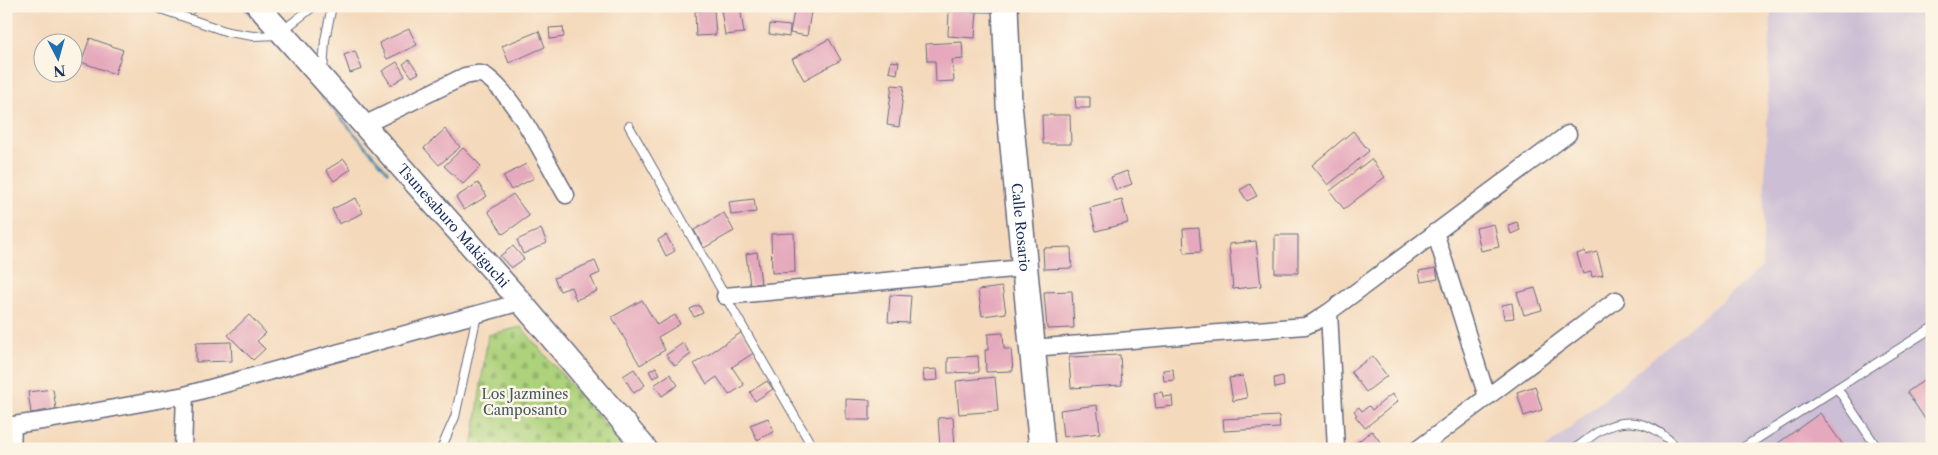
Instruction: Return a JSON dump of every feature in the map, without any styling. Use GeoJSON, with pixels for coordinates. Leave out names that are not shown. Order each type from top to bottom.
{"type":"FeatureCollection","features":[{"type":"Feature","properties":{"kind":"main road","name":"Calle Rosario"},"geometry":{"type":"LineString","coordinates":[[1004,7],[1009,104],[1042,449]]}},
{"type":"Feature","properties":{"kind":"street","name":"Tsunesaburo Makiguchi"},"geometry":{"type":"LineString","coordinates":[[258,6],[521,302],[646,449]]}},
{"type":"Feature","properties":{"kind":"street"},"geometry":{"type":"LineString","coordinates":[[364,125],[465,76],[475,74],[486,76],[513,104],[566,195]]}},
{"type":"Feature","properties":{"kind":"street"},"geometry":{"type":"LineString","coordinates":[[1032,348],[1305,326],[1329,312],[1568,134]]}},
{"type":"Feature","properties":{"kind":"street"},"geometry":{"type":"LineString","coordinates":[[1436,232],[1487,397]]}},
{"type":"Feature","properties":{"kind":"street"},"geometry":{"type":"LineString","coordinates":[[725,296],[1024,268]]}},
{"type":"Feature","properties":{"kind":"street"},"geometry":{"type":"LineString","coordinates":[[1418,449],[1616,300]]}},
{"type":"Feature","properties":{"kind":"street"},"geometry":{"type":"LineString","coordinates":[[12,449],[10,426],[185,395],[521,302]]}},
{"type":"Feature","properties":{"kind":"street"},"geometry":{"type":"LineString","coordinates":[[1329,312],[1336,449]]}},
{"type":"Feature","properties":{"kind":"street"},"geometry":{"type":"LineString","coordinates":[[183,449],[185,395]]}},
{"type":"Feature","properties":{"kind":"lane"},"geometry":{"type":"LineString","coordinates":[[152,6],[228,32],[253,36],[282,34],[314,6]]}},
{"type":"Feature","properties":{"kind":"lane"},"geometry":{"type":"LineString","coordinates":[[322,77],[325,40],[332,6]]}},
{"type":"Feature","properties":{"kind":"lane"},"geometry":{"type":"LineString","coordinates":[[927,6],[1004,7]]}},
{"type":"Feature","properties":{"kind":"lane"},"geometry":{"type":"LineString","coordinates":[[629,126],[814,448]]}},
{"type":"Feature","properties":{"kind":"lane"},"geometry":{"type":"LineString","coordinates":[[441,449],[455,417],[478,313]]}},
{"type":"Feature","properties":{"kind":"lane"},"geometry":{"type":"LineString","coordinates":[[1741,449],[1932,328]]}},
{"type":"Feature","properties":{"kind":"lane"},"geometry":{"type":"LineString","coordinates":[[1837,388],[1878,449]]}},
{"type":"Feature","properties":{"kind":"lane"},"geometry":{"type":"LineString","coordinates":[[1575,449],[1601,430],[1617,424],[1636,422],[1653,426],[1670,439],[1678,449]]}},
{"type":"Feature","properties":{"kind":"shaded area"},"geometry":{"type":"Polygon","coordinates":[[[1771,6],[1932,6],[1932,449],[1544,449],[1762,267],[1771,6]]]}},
{"type":"Feature","properties":{"kind":"green space","name":"Los Jazmines Camposanto"},"geometry":{"type":"Polygon","coordinates":[[[521,327],[626,449],[472,449],[488,335],[521,327]]]}},
{"type":"Feature","properties":{"kind":"water"},"geometry":{"type":"Polygon","coordinates":[[[242,6],[244,6],[388,173],[242,6]]]}},
{"type":"Feature","properties":{"kind":"building"},"geometry":{"type":"Polygon","coordinates":[[[184,6],[203,6],[191,15],[184,6]]]}},
{"type":"Feature","properties":{"kind":"building"},"geometry":{"type":"Polygon","coordinates":[[[795,6],[812,6],[807,36],[790,33],[795,6]]]}},
{"type":"Feature","properties":{"kind":"building"},"geometry":{"type":"Polygon","coordinates":[[[740,7],[744,33],[725,35],[721,10],[740,7]]]}},
{"type":"Feature","properties":{"kind":"building"},"geometry":{"type":"Polygon","coordinates":[[[949,9],[977,11],[975,38],[948,36],[949,9]]]}},
{"type":"Feature","properties":{"kind":"building"},"geometry":{"type":"Polygon","coordinates":[[[714,10],[716,35],[696,36],[695,11],[714,10]]]}},
{"type":"Feature","properties":{"kind":"building"},"geometry":{"type":"Polygon","coordinates":[[[770,24],[790,26],[789,37],[769,34],[770,24]]]}},
{"type":"Feature","properties":{"kind":"building"},"geometry":{"type":"Polygon","coordinates":[[[563,27],[564,37],[550,39],[549,28],[563,27]]]}},
{"type":"Feature","properties":{"kind":"building"},"geometry":{"type":"Polygon","coordinates":[[[409,29],[417,45],[387,59],[379,43],[409,29]]]}},
{"type":"Feature","properties":{"kind":"building"},"geometry":{"type":"Polygon","coordinates":[[[539,31],[545,47],[509,63],[502,46],[539,31]]]}},
{"type":"Feature","properties":{"kind":"building"},"geometry":{"type":"Polygon","coordinates":[[[90,38],[123,50],[115,74],[82,62],[90,38]]]}},
{"type":"Feature","properties":{"kind":"building"},"geometry":{"type":"Polygon","coordinates":[[[829,39],[841,60],[804,80],[792,59],[829,39]]]}},
{"type":"Feature","properties":{"kind":"building"},"geometry":{"type":"Polygon","coordinates":[[[962,42],[963,59],[952,60],[954,81],[936,82],[935,61],[927,61],[926,44],[962,42]]]}},
{"type":"Feature","properties":{"kind":"building"},"geometry":{"type":"Polygon","coordinates":[[[355,51],[362,69],[350,73],[344,55],[355,51]]]}},
{"type":"Feature","properties":{"kind":"building"},"geometry":{"type":"Polygon","coordinates":[[[409,60],[419,73],[412,77],[403,64],[409,60]]]}},
{"type":"Feature","properties":{"kind":"building"},"geometry":{"type":"Polygon","coordinates":[[[891,61],[899,62],[897,74],[889,72],[891,61]]]}},
{"type":"Feature","properties":{"kind":"building"},"geometry":{"type":"Polygon","coordinates":[[[397,62],[405,76],[391,85],[382,71],[397,62]]]}},
{"type":"Feature","properties":{"kind":"building"},"geometry":{"type":"Polygon","coordinates":[[[892,85],[904,86],[899,127],[887,125],[892,85]]]}},
{"type":"Feature","properties":{"kind":"building"},"geometry":{"type":"Polygon","coordinates":[[[1075,97],[1090,97],[1090,108],[1076,108],[1075,97]]]}},
{"type":"Feature","properties":{"kind":"building"},"geometry":{"type":"Polygon","coordinates":[[[1042,115],[1070,115],[1071,144],[1043,144],[1042,115]]]}},
{"type":"Feature","properties":{"kind":"building"},"geometry":{"type":"Polygon","coordinates":[[[445,129],[460,147],[439,165],[424,148],[445,129]]]}},
{"type":"Feature","properties":{"kind":"building"},"geometry":{"type":"Polygon","coordinates":[[[1353,131],[1369,151],[1328,185],[1312,165],[1353,131]]]}},
{"type":"Feature","properties":{"kind":"building"},"geometry":{"type":"Polygon","coordinates":[[[463,148],[481,166],[463,184],[444,166],[463,148]]]}},
{"type":"Feature","properties":{"kind":"building"},"geometry":{"type":"Polygon","coordinates":[[[344,159],[351,169],[334,181],[326,170],[344,159]]]}},
{"type":"Feature","properties":{"kind":"building"},"geometry":{"type":"Polygon","coordinates":[[[1371,159],[1385,177],[1344,209],[1330,191],[1371,159]]]}},
{"type":"Feature","properties":{"kind":"building"},"geometry":{"type":"Polygon","coordinates":[[[526,164],[534,178],[511,190],[503,176],[526,164]]]}},
{"type":"Feature","properties":{"kind":"building"},"geometry":{"type":"Polygon","coordinates":[[[1127,171],[1132,184],[1116,190],[1111,177],[1127,171]]]}},
{"type":"Feature","properties":{"kind":"building"},"geometry":{"type":"Polygon","coordinates":[[[478,183],[487,196],[464,210],[456,197],[478,183]]]}},
{"type":"Feature","properties":{"kind":"building"},"geometry":{"type":"Polygon","coordinates":[[[1250,184],[1257,196],[1247,201],[1240,190],[1250,184]]]}},
{"type":"Feature","properties":{"kind":"building"},"geometry":{"type":"Polygon","coordinates":[[[513,194],[529,216],[503,234],[488,211],[513,194]]]}},
{"type":"Feature","properties":{"kind":"building"},"geometry":{"type":"Polygon","coordinates":[[[356,198],[363,213],[339,224],[332,209],[356,198]]]}},
{"type":"Feature","properties":{"kind":"building"},"geometry":{"type":"Polygon","coordinates":[[[754,199],[756,212],[731,215],[729,202],[754,199]]]}},
{"type":"Feature","properties":{"kind":"building"},"geometry":{"type":"Polygon","coordinates":[[[1122,200],[1128,223],[1096,231],[1090,208],[1122,200]]]}},
{"type":"Feature","properties":{"kind":"building"},"geometry":{"type":"Polygon","coordinates":[[[724,213],[734,231],[704,248],[694,230],[724,213]]]}},
{"type":"Feature","properties":{"kind":"building"},"geometry":{"type":"Polygon","coordinates":[[[1517,222],[1520,230],[1511,234],[1508,225],[1517,222]]]}},
{"type":"Feature","properties":{"kind":"building"},"geometry":{"type":"Polygon","coordinates":[[[1494,224],[1499,247],[1481,251],[1476,228],[1494,224]]]}},
{"type":"Feature","properties":{"kind":"building"},"geometry":{"type":"Polygon","coordinates":[[[1199,228],[1201,252],[1184,253],[1183,229],[1199,228]]]}},
{"type":"Feature","properties":{"kind":"building"},"geometry":{"type":"Polygon","coordinates":[[[541,229],[547,243],[523,254],[517,240],[541,229]]]}},
{"type":"Feature","properties":{"kind":"building"},"geometry":{"type":"Polygon","coordinates":[[[794,233],[795,272],[772,273],[771,234],[794,233]]]}},
{"type":"Feature","properties":{"kind":"building"},"geometry":{"type":"Polygon","coordinates":[[[666,235],[675,251],[666,256],[658,240],[666,235]]]}},
{"type":"Feature","properties":{"kind":"building"},"geometry":{"type":"Polygon","coordinates":[[[1275,235],[1298,235],[1298,273],[1275,273],[1275,235]]]}},
{"type":"Feature","properties":{"kind":"building"},"geometry":{"type":"Polygon","coordinates":[[[1256,241],[1261,286],[1233,289],[1229,244],[1256,241]]]}},
{"type":"Feature","properties":{"kind":"building"},"geometry":{"type":"Polygon","coordinates":[[[513,246],[524,259],[511,268],[500,256],[513,246]]]}},
{"type":"Feature","properties":{"kind":"building"},"geometry":{"type":"Polygon","coordinates":[[[1071,247],[1072,268],[1044,269],[1043,248],[1071,247]]]}},
{"type":"Feature","properties":{"kind":"building"},"geometry":{"type":"Polygon","coordinates":[[[1585,251],[1586,255],[1597,252],[1603,275],[1592,277],[1591,272],[1583,274],[1577,254],[1585,251]]]}},
{"type":"Feature","properties":{"kind":"building"},"geometry":{"type":"Polygon","coordinates":[[[757,252],[761,283],[750,285],[746,254],[757,252]]]}},
{"type":"Feature","properties":{"kind":"building"},"geometry":{"type":"Polygon","coordinates":[[[595,261],[600,273],[591,277],[597,291],[576,300],[571,287],[560,291],[554,278],[595,261]]]}},
{"type":"Feature","properties":{"kind":"building"},"geometry":{"type":"Polygon","coordinates":[[[1436,268],[1438,279],[1421,282],[1419,271],[1436,268]]]}},
{"type":"Feature","properties":{"kind":"building"},"geometry":{"type":"Polygon","coordinates":[[[1002,287],[1006,313],[982,316],[978,290],[1002,287]]]}},
{"type":"Feature","properties":{"kind":"building"},"geometry":{"type":"Polygon","coordinates":[[[1535,288],[1542,310],[1524,315],[1517,293],[1535,288]]]}},
{"type":"Feature","properties":{"kind":"building"},"geometry":{"type":"Polygon","coordinates":[[[1072,291],[1074,328],[1047,329],[1044,292],[1072,291]]]}},
{"type":"Feature","properties":{"kind":"building"},"geometry":{"type":"Polygon","coordinates":[[[890,295],[911,296],[909,323],[888,322],[890,295]]]}},
{"type":"Feature","properties":{"kind":"building"},"geometry":{"type":"Polygon","coordinates":[[[642,300],[657,325],[675,315],[680,324],[658,337],[665,350],[640,365],[612,317],[642,300]]]}},
{"type":"Feature","properties":{"kind":"building"},"geometry":{"type":"Polygon","coordinates":[[[1512,303],[1514,318],[1504,319],[1502,305],[1512,303]]]}},
{"type":"Feature","properties":{"kind":"building"},"geometry":{"type":"Polygon","coordinates":[[[699,305],[703,313],[694,317],[690,309],[699,305]]]}},
{"type":"Feature","properties":{"kind":"building"},"geometry":{"type":"Polygon","coordinates":[[[249,315],[266,333],[257,341],[265,349],[253,360],[228,335],[249,315]]]}},
{"type":"Feature","properties":{"kind":"building"},"geometry":{"type":"Polygon","coordinates":[[[742,332],[755,352],[732,367],[744,385],[729,395],[717,377],[707,384],[694,364],[742,332]]]}},
{"type":"Feature","properties":{"kind":"building"},"geometry":{"type":"Polygon","coordinates":[[[1003,333],[1004,349],[1011,349],[1013,371],[986,372],[985,350],[988,350],[988,334],[1003,333]]]}},
{"type":"Feature","properties":{"kind":"building"},"geometry":{"type":"Polygon","coordinates":[[[231,342],[232,361],[196,362],[196,343],[231,342]]]}},
{"type":"Feature","properties":{"kind":"building"},"geometry":{"type":"Polygon","coordinates":[[[683,343],[691,354],[675,366],[666,355],[683,343]]]}},
{"type":"Feature","properties":{"kind":"building"},"geometry":{"type":"Polygon","coordinates":[[[1120,355],[1122,385],[1071,388],[1069,357],[1120,355]]]}},
{"type":"Feature","properties":{"kind":"building"},"geometry":{"type":"Polygon","coordinates":[[[978,356],[979,372],[948,373],[948,358],[978,356]]]}},
{"type":"Feature","properties":{"kind":"building"},"geometry":{"type":"Polygon","coordinates":[[[1372,356],[1387,376],[1366,392],[1351,372],[1372,356]]]}},
{"type":"Feature","properties":{"kind":"building"},"geometry":{"type":"Polygon","coordinates":[[[656,367],[660,374],[653,378],[649,371],[656,367]]]}},
{"type":"Feature","properties":{"kind":"building"},"geometry":{"type":"Polygon","coordinates":[[[634,369],[645,385],[634,393],[623,376],[634,369]]]}},
{"type":"Feature","properties":{"kind":"building"},"geometry":{"type":"Polygon","coordinates":[[[937,369],[938,380],[924,381],[923,370],[937,369]]]}},
{"type":"Feature","properties":{"kind":"building"},"geometry":{"type":"Polygon","coordinates":[[[1173,369],[1174,380],[1164,381],[1163,370],[1173,369]]]}},
{"type":"Feature","properties":{"kind":"building"},"geometry":{"type":"Polygon","coordinates":[[[670,374],[678,385],[662,396],[654,385],[670,374]]]}},
{"type":"Feature","properties":{"kind":"building"},"geometry":{"type":"Polygon","coordinates":[[[1932,375],[1932,423],[1929,425],[1907,392],[1932,375]]]}},
{"type":"Feature","properties":{"kind":"building"},"geometry":{"type":"Polygon","coordinates":[[[1243,376],[1247,398],[1233,401],[1229,378],[1243,376]]]}},
{"type":"Feature","properties":{"kind":"building"},"geometry":{"type":"Polygon","coordinates":[[[1283,376],[1284,386],[1275,388],[1274,378],[1283,376]]]}},
{"type":"Feature","properties":{"kind":"building"},"geometry":{"type":"Polygon","coordinates":[[[995,377],[998,411],[959,414],[956,381],[995,377]]]}},
{"type":"Feature","properties":{"kind":"building"},"geometry":{"type":"Polygon","coordinates":[[[767,381],[773,389],[755,401],[750,392],[767,381]]]}},
{"type":"Feature","properties":{"kind":"building"},"geometry":{"type":"Polygon","coordinates":[[[1535,386],[1542,410],[1524,416],[1517,392],[1535,386]]]}},
{"type":"Feature","properties":{"kind":"building"},"geometry":{"type":"Polygon","coordinates":[[[53,389],[56,409],[31,413],[28,392],[53,389]]]}},
{"type":"Feature","properties":{"kind":"building"},"geometry":{"type":"Polygon","coordinates":[[[1162,392],[1163,397],[1172,396],[1173,406],[1156,408],[1154,393],[1162,392]]]}},
{"type":"Feature","properties":{"kind":"building"},"geometry":{"type":"Polygon","coordinates":[[[1392,394],[1398,401],[1365,428],[1355,416],[1357,415],[1354,411],[1359,407],[1362,411],[1369,406],[1372,410],[1392,394]]]}},
{"type":"Feature","properties":{"kind":"building"},"geometry":{"type":"Polygon","coordinates":[[[846,399],[870,400],[870,420],[846,420],[846,399]]]}},
{"type":"Feature","properties":{"kind":"building"},"geometry":{"type":"Polygon","coordinates":[[[1097,405],[1100,433],[1063,437],[1060,410],[1097,405]]]}},
{"type":"Feature","properties":{"kind":"building"},"geometry":{"type":"Polygon","coordinates":[[[1820,413],[1846,449],[1770,449],[1820,413]]]}},
{"type":"Feature","properties":{"kind":"building"},"geometry":{"type":"Polygon","coordinates":[[[1279,416],[1280,428],[1224,431],[1223,419],[1279,416]]]}},
{"type":"Feature","properties":{"kind":"building"},"geometry":{"type":"Polygon","coordinates":[[[953,417],[955,448],[940,449],[938,418],[953,417]]]}},
{"type":"Feature","properties":{"kind":"building"},"geometry":{"type":"Polygon","coordinates":[[[768,418],[774,432],[757,440],[750,425],[768,418]]]}},
{"type":"Feature","properties":{"kind":"building"},"geometry":{"type":"Polygon","coordinates":[[[1372,431],[1384,447],[1382,449],[1348,449],[1372,431]]]}}]}
